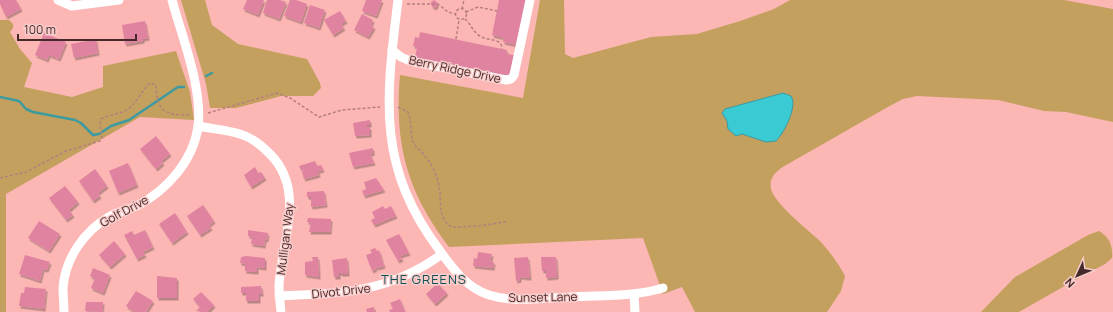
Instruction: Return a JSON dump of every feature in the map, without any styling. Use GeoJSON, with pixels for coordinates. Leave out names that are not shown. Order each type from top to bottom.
{"type":"FeatureCollection","features":[{"type":"Feature","properties":{"kind":"street"},"geometry":{"type":"LineString","coordinates":[[58,0],[72,6],[119,0]]}},
{"type":"Feature","properties":{"kind":"street","name":"Golf Drive"},"geometry":{"type":"LineString","coordinates":[[64,312],[63,288],[69,262],[82,240],[95,226],[110,216],[137,206],[161,190],[170,181],[188,157],[198,126],[198,92],[172,0]]}},
{"type":"Feature","properties":{"kind":"street","name":"Sunset Lane"},"geometry":{"type":"LineString","coordinates":[[398,0],[392,50],[388,107],[391,146],[402,182],[417,217],[442,254],[472,287],[496,297],[524,299],[634,294],[663,288]]}},
{"type":"Feature","properties":{"kind":"street","name":"Berry Ridge Drive"},"geometry":{"type":"LineString","coordinates":[[392,50],[401,57],[410,61],[506,80],[511,79],[514,75],[530,0]]}},
{"type":"Feature","properties":{"kind":"street","name":"Mulligan Way"},"geometry":{"type":"LineString","coordinates":[[198,126],[236,133],[247,137],[266,149],[276,160],[282,170],[289,191],[290,214],[279,284],[280,312]]}},
{"type":"Feature","properties":{"kind":"street","name":"Divot Drive"},"geometry":{"type":"LineString","coordinates":[[279,296],[344,293],[370,289],[405,277],[442,254]]}},
{"type":"Feature","properties":{"kind":"street"},"geometry":{"type":"LineString","coordinates":[[634,294],[635,312]]}},
{"type":"Feature","properties":{"kind":"path"},"geometry":{"type":"LineString","coordinates":[[462,8],[464,0]]}},
{"type":"Feature","properties":{"kind":"path"},"geometry":{"type":"LineString","coordinates":[[408,4],[439,4],[448,12],[455,14],[459,20],[456,39]]}},
{"type":"Feature","properties":{"kind":"path"},"geometry":{"type":"LineString","coordinates":[[466,12],[478,7],[497,10]]}},
{"type":"Feature","properties":{"kind":"path"},"geometry":{"type":"LineString","coordinates":[[462,8],[466,12]]}},
{"type":"Feature","properties":{"kind":"path"},"geometry":{"type":"LineString","coordinates":[[455,14],[457,10],[462,8]]}},
{"type":"Feature","properties":{"kind":"path"},"geometry":{"type":"LineString","coordinates":[[464,19],[466,12]]}},
{"type":"Feature","properties":{"kind":"path"},"geometry":{"type":"LineString","coordinates":[[459,20],[464,19]]}},
{"type":"Feature","properties":{"kind":"path"},"geometry":{"type":"LineString","coordinates":[[464,19],[477,34],[498,41],[502,49]]}},
{"type":"Feature","properties":{"kind":"path"},"geometry":{"type":"LineString","coordinates":[[0,178],[26,172],[66,151],[100,141],[102,136],[100,126],[101,119],[128,109],[150,83],[156,85],[156,97],[160,106],[171,115],[198,115],[277,93],[286,95],[319,117],[342,110],[401,107],[409,113],[414,142],[429,162],[438,182],[442,213],[448,225],[462,228],[507,221]]}},
{"type":"Feature","properties":{"kind":"shaded area"},"geometry":{"type":"Polygon","coordinates":[[[181,0],[205,0],[212,25],[238,44],[307,59],[320,83],[321,88],[313,96],[281,96],[236,108],[210,108],[206,84],[181,0]]]}},
{"type":"Feature","properties":{"kind":"shaded area"},"geometry":{"type":"Polygon","coordinates":[[[540,0],[564,0],[565,54],[573,58],[651,37],[697,34],[774,9],[790,0],[1064,0],[1113,9],[1113,122],[1066,112],[1044,111],[998,100],[917,96],[903,99],[781,168],[771,180],[773,195],[792,216],[820,241],[834,258],[845,276],[841,291],[827,312],[695,312],[682,287],[663,294],[643,238],[449,247],[423,207],[413,187],[406,166],[399,123],[400,75],[523,98],[540,0]]]}},
{"type":"Feature","properties":{"kind":"shaded area"},"geometry":{"type":"Polygon","coordinates":[[[0,20],[9,20],[13,24],[13,28],[10,32],[20,49],[32,63],[24,87],[72,97],[103,87],[103,66],[176,51],[190,92],[194,120],[140,117],[6,194],[6,312],[0,312],[0,20]]]}},
{"type":"Feature","properties":{"kind":"shaded area"},"geometry":{"type":"Polygon","coordinates":[[[1099,231],[1106,236],[1112,250],[1112,258],[1105,264],[1019,312],[981,312],[1015,277],[1088,235],[1099,231]]]}},
{"type":"Feature","properties":{"kind":"water"},"geometry":{"type":"Polygon","coordinates":[[[783,93],[791,96],[793,106],[786,126],[776,141],[766,142],[742,134],[736,136],[728,129],[727,121],[722,113],[725,109],[783,93]]]}},
{"type":"Feature","properties":{"kind":"building"},"geometry":{"type":"Polygon","coordinates":[[[0,0],[16,0],[21,9],[6,17],[0,4],[0,0]]]}},
{"type":"Feature","properties":{"kind":"building"},"geometry":{"type":"Polygon","coordinates":[[[247,0],[264,0],[258,15],[243,9],[247,0]]]}},
{"type":"Feature","properties":{"kind":"building"},"geometry":{"type":"Polygon","coordinates":[[[267,0],[280,0],[286,2],[279,19],[263,13],[267,0]]]}},
{"type":"Feature","properties":{"kind":"building"},"geometry":{"type":"Polygon","coordinates":[[[290,0],[296,0],[307,4],[301,22],[284,16],[290,0]]]}},
{"type":"Feature","properties":{"kind":"building"},"geometry":{"type":"Polygon","coordinates":[[[366,0],[382,0],[376,16],[362,11],[366,0]]]}},
{"type":"Feature","properties":{"kind":"building"},"geometry":{"type":"Polygon","coordinates":[[[434,0],[437,2],[437,6],[434,8],[431,5],[431,2],[434,0]]]}},
{"type":"Feature","properties":{"kind":"building"},"geometry":{"type":"Polygon","coordinates":[[[499,0],[526,0],[517,45],[503,42],[504,38],[492,35],[499,0]]]}},
{"type":"Feature","properties":{"kind":"building"},"geometry":{"type":"Polygon","coordinates":[[[310,5],[325,10],[319,28],[304,23],[310,5]]]}},
{"type":"Feature","properties":{"kind":"building"},"geometry":{"type":"Polygon","coordinates":[[[340,11],[346,21],[341,24],[344,28],[333,35],[324,20],[340,11]]]}},
{"type":"Feature","properties":{"kind":"building"},"geometry":{"type":"Polygon","coordinates":[[[362,14],[373,20],[371,25],[374,27],[368,37],[354,30],[362,14]]]}},
{"type":"Feature","properties":{"kind":"building"},"geometry":{"type":"Polygon","coordinates":[[[145,21],[148,38],[143,39],[143,41],[125,44],[122,25],[145,21]]]}},
{"type":"Feature","properties":{"kind":"building"},"geometry":{"type":"Polygon","coordinates":[[[420,32],[507,50],[506,54],[514,55],[510,78],[415,58],[417,47],[413,46],[415,37],[419,38],[420,32]]]}},
{"type":"Feature","properties":{"kind":"building"},"geometry":{"type":"Polygon","coordinates":[[[44,33],[66,42],[59,59],[49,55],[47,60],[35,55],[44,33]]]}},
{"type":"Feature","properties":{"kind":"building"},"geometry":{"type":"Polygon","coordinates":[[[96,39],[98,53],[74,58],[71,44],[96,39]]]}},
{"type":"Feature","properties":{"kind":"building"},"geometry":{"type":"Polygon","coordinates":[[[370,120],[370,125],[367,125],[367,127],[370,127],[370,135],[355,136],[353,123],[370,120]]]}},
{"type":"Feature","properties":{"kind":"building"},"geometry":{"type":"Polygon","coordinates":[[[156,136],[170,154],[161,161],[163,163],[156,169],[140,149],[156,136]]]}},
{"type":"Feature","properties":{"kind":"building"},"geometry":{"type":"Polygon","coordinates":[[[373,148],[373,153],[370,154],[374,163],[353,167],[349,153],[373,148]]]}},
{"type":"Feature","properties":{"kind":"building"},"geometry":{"type":"Polygon","coordinates":[[[315,161],[317,166],[321,165],[323,170],[318,171],[319,175],[304,179],[302,172],[305,171],[301,170],[299,166],[315,161]]]}},
{"type":"Feature","properties":{"kind":"building"},"geometry":{"type":"Polygon","coordinates":[[[128,163],[137,185],[118,193],[109,171],[128,163]]]}},
{"type":"Feature","properties":{"kind":"building"},"geometry":{"type":"Polygon","coordinates":[[[255,167],[258,173],[261,172],[265,178],[251,187],[244,175],[255,167]]]}},
{"type":"Feature","properties":{"kind":"building"},"geometry":{"type":"Polygon","coordinates":[[[95,169],[107,186],[98,193],[100,196],[93,201],[79,181],[95,169]]]}},
{"type":"Feature","properties":{"kind":"building"},"geometry":{"type":"Polygon","coordinates":[[[376,178],[384,190],[364,196],[362,191],[366,189],[364,182],[376,178]]]}},
{"type":"Feature","properties":{"kind":"building"},"geometry":{"type":"Polygon","coordinates":[[[65,186],[78,202],[69,210],[73,215],[66,220],[49,198],[65,186]]]}},
{"type":"Feature","properties":{"kind":"building"},"geometry":{"type":"Polygon","coordinates":[[[324,191],[326,205],[311,207],[311,197],[307,197],[307,192],[324,191]]]}},
{"type":"Feature","properties":{"kind":"building"},"geometry":{"type":"Polygon","coordinates":[[[203,205],[214,221],[209,225],[211,228],[200,235],[187,216],[203,205]]]}},
{"type":"Feature","properties":{"kind":"building"},"geometry":{"type":"Polygon","coordinates":[[[383,206],[385,209],[391,206],[396,216],[374,225],[371,220],[375,218],[372,212],[383,206]]]}},
{"type":"Feature","properties":{"kind":"building"},"geometry":{"type":"Polygon","coordinates":[[[175,213],[187,232],[172,243],[159,224],[175,213]]]}},
{"type":"Feature","properties":{"kind":"building"},"geometry":{"type":"Polygon","coordinates":[[[308,218],[331,219],[330,232],[309,232],[311,223],[307,222],[308,218]]]}},
{"type":"Feature","properties":{"kind":"building"},"geometry":{"type":"Polygon","coordinates":[[[39,221],[60,234],[49,251],[28,238],[39,221]]]}},
{"type":"Feature","properties":{"kind":"building"},"geometry":{"type":"Polygon","coordinates":[[[145,230],[153,247],[143,252],[145,255],[137,259],[124,235],[132,231],[134,235],[145,230]]]}},
{"type":"Feature","properties":{"kind":"building"},"geometry":{"type":"Polygon","coordinates":[[[248,230],[268,233],[264,246],[251,244],[252,237],[248,236],[248,230]]]}},
{"type":"Feature","properties":{"kind":"building"},"geometry":{"type":"Polygon","coordinates":[[[399,234],[409,253],[400,256],[402,259],[398,261],[386,240],[399,234]]]}},
{"type":"Feature","properties":{"kind":"building"},"geometry":{"type":"Polygon","coordinates":[[[114,241],[125,254],[110,267],[99,255],[114,241]]]}},
{"type":"Feature","properties":{"kind":"building"},"geometry":{"type":"Polygon","coordinates":[[[375,248],[377,251],[379,250],[384,266],[377,268],[375,266],[376,269],[372,271],[366,255],[372,253],[370,250],[375,248]]]}},
{"type":"Feature","properties":{"kind":"building"},"geometry":{"type":"Polygon","coordinates":[[[478,252],[492,254],[490,262],[494,262],[493,268],[473,266],[474,258],[477,259],[478,252]]]}},
{"type":"Feature","properties":{"kind":"building"},"geometry":{"type":"Polygon","coordinates":[[[25,255],[50,262],[47,270],[43,269],[40,281],[19,274],[25,255]]]}},
{"type":"Feature","properties":{"kind":"building"},"geometry":{"type":"Polygon","coordinates":[[[246,256],[265,258],[265,268],[257,267],[257,272],[245,271],[245,264],[240,263],[241,257],[246,256]]]}},
{"type":"Feature","properties":{"kind":"building"},"geometry":{"type":"Polygon","coordinates":[[[312,257],[318,257],[319,277],[305,275],[305,262],[313,261],[312,257]]]}},
{"type":"Feature","properties":{"kind":"building"},"geometry":{"type":"Polygon","coordinates":[[[528,257],[530,278],[520,277],[520,280],[516,281],[514,258],[528,257]]]}},
{"type":"Feature","properties":{"kind":"building"},"geometry":{"type":"Polygon","coordinates":[[[541,257],[556,257],[557,277],[546,278],[546,271],[542,271],[541,257]]]}},
{"type":"Feature","properties":{"kind":"building"},"geometry":{"type":"Polygon","coordinates":[[[347,258],[348,274],[339,273],[339,277],[334,277],[332,260],[347,258]]]}},
{"type":"Feature","properties":{"kind":"building"},"geometry":{"type":"Polygon","coordinates":[[[93,268],[110,275],[103,293],[91,288],[95,278],[90,276],[93,268]]]}},
{"type":"Feature","properties":{"kind":"building"},"geometry":{"type":"Polygon","coordinates":[[[157,276],[177,278],[177,298],[157,298],[157,276]]]}},
{"type":"Feature","properties":{"kind":"building"},"geometry":{"type":"Polygon","coordinates":[[[438,283],[441,286],[439,289],[440,290],[442,288],[447,293],[435,304],[426,294],[438,283]]]}},
{"type":"Feature","properties":{"kind":"building"},"geometry":{"type":"Polygon","coordinates":[[[261,286],[262,294],[259,294],[259,301],[246,301],[246,293],[241,293],[241,287],[261,286]]]}},
{"type":"Feature","properties":{"kind":"building"},"geometry":{"type":"Polygon","coordinates":[[[25,287],[46,289],[44,309],[19,306],[21,293],[24,293],[25,287]]]}},
{"type":"Feature","properties":{"kind":"building"},"geometry":{"type":"Polygon","coordinates":[[[136,291],[153,301],[146,312],[135,312],[126,306],[136,291]]]}},
{"type":"Feature","properties":{"kind":"building"},"geometry":{"type":"Polygon","coordinates":[[[201,292],[214,305],[207,312],[196,311],[200,307],[193,299],[201,292]]]}},
{"type":"Feature","properties":{"kind":"building"},"geometry":{"type":"Polygon","coordinates":[[[400,299],[405,312],[390,312],[389,310],[393,309],[390,303],[400,299]]]}},
{"type":"Feature","properties":{"kind":"building"},"geometry":{"type":"Polygon","coordinates":[[[86,302],[103,302],[102,312],[85,311],[86,302]]]}},
{"type":"Feature","properties":{"kind":"building"},"geometry":{"type":"Polygon","coordinates":[[[374,307],[375,312],[367,312],[366,309],[374,307]]]}},
{"type":"Feature","properties":{"kind":"waterway"},"geometry":{"type":"LineString","coordinates":[[206,76],[212,73]]}},
{"type":"Feature","properties":{"kind":"waterway"},"geometry":{"type":"LineString","coordinates":[[0,97],[19,101],[26,109],[33,112],[75,120],[81,123],[93,135],[99,134],[111,126],[129,120],[178,87],[184,87]]}},
{"type":"Feature","properties":{"kind":"district","name":"THE GREENS"},"geometry":{"type":"Point","coordinates":[424,279]}}]}
